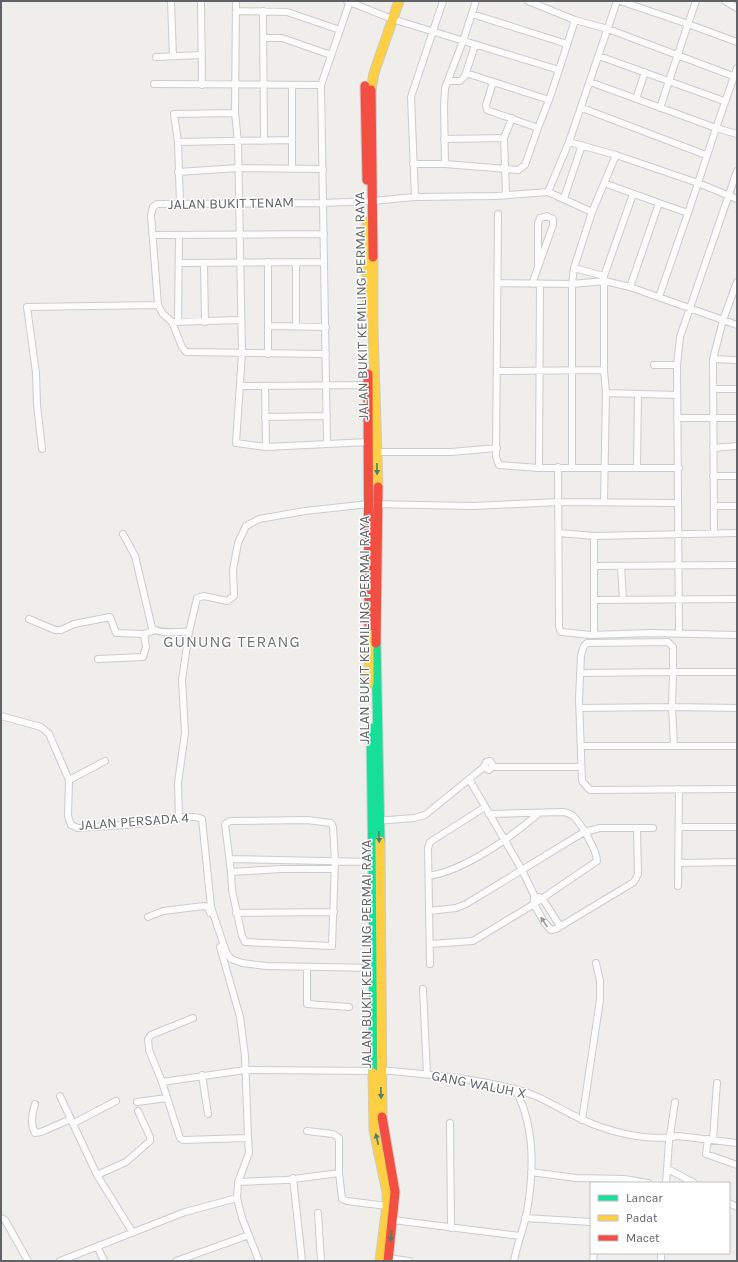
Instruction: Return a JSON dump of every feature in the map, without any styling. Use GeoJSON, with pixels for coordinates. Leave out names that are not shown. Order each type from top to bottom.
{"type":"FeatureCollection","features":[{"type":"Feature","properties":{"kind":"street"},"geometry":{"type":"LineString","coordinates":[[171,1],[172,56]]}},
{"type":"Feature","properties":{"kind":"street"},"geometry":{"type":"LineString","coordinates":[[201,1],[202,85]]}},
{"type":"Feature","properties":{"kind":"street"},"geometry":{"type":"LineString","coordinates":[[236,1],[235,113],[238,142],[242,353],[236,443],[266,447],[369,442]]}},
{"type":"Feature","properties":{"kind":"street"},"geometry":{"type":"LineString","coordinates":[[327,443],[321,85],[349,1],[389,17],[559,70]]}},
{"type":"Feature","properties":{"kind":"street","name":"JALAN BUKIT KEMILING PERMAI RAYA"},"geometry":{"type":"LineString","coordinates":[[374,504],[369,442],[372,329],[370,201],[371,89],[392,1]]}},
{"type":"Feature","properties":{"kind":"street","name":"JALAN BUKIT KEMILING PERMAI RAYA"},"geometry":{"type":"LineString","coordinates":[[389,17],[399,1]]}},
{"type":"Feature","properties":{"kind":"street"},"geometry":{"type":"LineString","coordinates":[[415,197],[411,97],[444,1]]}},
{"type":"Feature","properties":{"kind":"street"},"geometry":{"type":"LineString","coordinates":[[445,164],[445,88],[464,41],[476,1]]}},
{"type":"Feature","properties":{"kind":"street"},"geometry":{"type":"LineString","coordinates":[[528,1],[575,20],[608,29],[733,76]]}},
{"type":"Feature","properties":{"kind":"street"},"geometry":{"type":"LineString","coordinates":[[592,212],[548,192],[582,108],[608,29],[619,1],[737,42]]}},
{"type":"Feature","properties":{"kind":"street"},"geometry":{"type":"LineString","coordinates":[[660,108],[696,1]]}},
{"type":"Feature","properties":{"kind":"street"},"geometry":{"type":"LineString","coordinates":[[725,1],[737,8]]}},
{"type":"Feature","properties":{"kind":"street"},"geometry":{"type":"LineString","coordinates":[[236,11],[287,12],[340,30]]}},
{"type":"Feature","properties":{"kind":"street"},"geometry":{"type":"LineString","coordinates":[[263,11],[264,141]]}},
{"type":"Feature","properties":{"kind":"street"},"geometry":{"type":"LineString","coordinates":[[472,14],[568,44]]}},
{"type":"Feature","properties":{"kind":"street"},"geometry":{"type":"LineString","coordinates":[[413,164],[445,164],[518,170],[525,165],[549,100],[575,20]]}},
{"type":"Feature","properties":{"kind":"street"},"geometry":{"type":"LineString","coordinates":[[263,38],[282,38],[331,55]]}},
{"type":"Feature","properties":{"kind":"street"},"geometry":{"type":"LineString","coordinates":[[448,81],[460,81],[466,73],[475,45]]}},
{"type":"Feature","properties":{"kind":"street"},"geometry":{"type":"LineString","coordinates":[[156,57],[202,55]]}},
{"type":"Feature","properties":{"kind":"street"},"geometry":{"type":"LineString","coordinates":[[599,56],[724,101]]}},
{"type":"Feature","properties":{"kind":"street"},"geometry":{"type":"LineString","coordinates":[[659,297],[724,101],[737,68]]}},
{"type":"Feature","properties":{"kind":"street"},"geometry":{"type":"LineString","coordinates":[[636,99],[645,72]]}},
{"type":"Feature","properties":{"kind":"street"},"geometry":{"type":"LineString","coordinates":[[466,73],[549,100]]}},
{"type":"Feature","properties":{"kind":"street"},"geometry":{"type":"LineString","coordinates":[[493,82],[486,108],[538,128]]}},
{"type":"Feature","properties":{"kind":"street"},"geometry":{"type":"LineString","coordinates":[[590,82],[716,128],[737,134]]}},
{"type":"Feature","properties":{"kind":"street"},"geometry":{"type":"LineString","coordinates":[[154,84],[321,85]]}},
{"type":"Feature","properties":{"kind":"street"},"geometry":{"type":"LineString","coordinates":[[292,85],[292,169]]}},
{"type":"Feature","properties":{"kind":"street"},"geometry":{"type":"LineString","coordinates":[[582,108],[706,154]]}},
{"type":"Feature","properties":{"kind":"street"},"geometry":{"type":"LineString","coordinates":[[180,204],[178,142],[174,114],[235,113]]}},
{"type":"Feature","properties":{"kind":"street"},"geometry":{"type":"LineString","coordinates":[[506,195],[504,138],[512,118]]}},
{"type":"Feature","properties":{"kind":"street"},"geometry":{"type":"LineString","coordinates":[[444,138],[504,138]]}},
{"type":"Feature","properties":{"kind":"street"},"geometry":{"type":"LineString","coordinates":[[178,142],[291,140]]}},
{"type":"Feature","properties":{"kind":"street"},"geometry":{"type":"LineString","coordinates":[[569,142],[616,155],[698,183],[737,199]]}},
{"type":"Feature","properties":{"kind":"street"},"geometry":{"type":"LineString","coordinates":[[564,198],[582,145]]}},
{"type":"Feature","properties":{"kind":"street"},"geometry":{"type":"LineString","coordinates":[[572,467],[572,284],[574,268],[592,212],[616,155]]}},
{"type":"Feature","properties":{"kind":"street"},"geometry":{"type":"LineString","coordinates":[[178,172],[238,168],[323,169]]}},
{"type":"Feature","properties":{"kind":"street"},"geometry":{"type":"LineString","coordinates":[[679,634],[680,564],[677,503],[679,468],[677,365],[680,337],[737,171]]}},
{"type":"Feature","properties":{"kind":"street"},"geometry":{"type":"LineString","coordinates":[[604,183],[688,213]]}},
{"type":"Feature","properties":{"kind":"street","name":"JALAN BUKIT TENAM"},"geometry":{"type":"LineString","coordinates":[[158,305],[151,215],[153,207],[159,204],[370,201],[415,197],[506,195],[548,192]]}},
{"type":"Feature","properties":{"kind":"street"},"geometry":{"type":"LineString","coordinates":[[604,502],[606,393],[604,370],[605,279],[633,194]]}},
{"type":"Feature","properties":{"kind":"street"},"geometry":{"type":"LineString","coordinates":[[630,287],[659,203]]}},
{"type":"Feature","properties":{"kind":"street"},"geometry":{"type":"LineString","coordinates":[[498,214],[498,371],[496,457],[499,465],[539,468],[679,468]]}},
{"type":"Feature","properties":{"kind":"street"},"geometry":{"type":"LineString","coordinates":[[532,284],[538,265],[548,243],[554,222],[552,218],[547,216],[540,218],[538,223],[538,265]]}},
{"type":"Feature","properties":{"kind":"street"},"geometry":{"type":"LineString","coordinates":[[152,235],[324,234]]}},
{"type":"Feature","properties":{"kind":"street"},"geometry":{"type":"LineString","coordinates":[[178,321],[179,235]]}},
{"type":"Feature","properties":{"kind":"street"},"geometry":{"type":"LineString","coordinates":[[268,262],[268,354]]}},
{"type":"Feature","properties":{"kind":"street"},"geometry":{"type":"LineString","coordinates":[[296,262],[296,326]]}},
{"type":"Feature","properties":{"kind":"street"},"geometry":{"type":"LineString","coordinates":[[179,263],[324,262]]}},
{"type":"Feature","properties":{"kind":"street"},"geometry":{"type":"LineString","coordinates":[[204,263],[205,322]]}},
{"type":"Feature","properties":{"kind":"street"},"geometry":{"type":"LineString","coordinates":[[574,268],[737,324]]}},
{"type":"Feature","properties":{"kind":"street"},"geometry":{"type":"LineString","coordinates":[[498,283],[572,284],[605,279]]}},
{"type":"Feature","properties":{"kind":"street"},"geometry":{"type":"LineString","coordinates":[[714,534],[713,359],[723,320],[737,282]]}},
{"type":"Feature","properties":{"kind":"street"},"geometry":{"type":"LineString","coordinates":[[539,468],[540,284]]}},
{"type":"Feature","properties":{"kind":"street"},"geometry":{"type":"LineString","coordinates":[[42,449],[37,405],[36,373],[27,307],[158,305],[167,319],[172,322],[182,347],[186,352],[326,354]]}},
{"type":"Feature","properties":{"kind":"street"},"geometry":{"type":"LineString","coordinates":[[172,322],[241,320]]}},
{"type":"Feature","properties":{"kind":"street"},"geometry":{"type":"LineString","coordinates":[[268,326],[326,327]]}},
{"type":"Feature","properties":{"kind":"street"},"geometry":{"type":"LineString","coordinates":[[713,359],[737,360]]}},
{"type":"Feature","properties":{"kind":"street"},"geometry":{"type":"LineString","coordinates":[[654,365],[677,365]]}},
{"type":"Feature","properties":{"kind":"street"},"geometry":{"type":"LineString","coordinates":[[498,371],[604,370]]}},
{"type":"Feature","properties":{"kind":"street"},"geometry":{"type":"LineString","coordinates":[[241,386],[371,385]]}},
{"type":"Feature","properties":{"kind":"street","name":"JALAN BUKIT KEMILING PERMAI RAYA"},"geometry":{"type":"LineString","coordinates":[[371,385],[377,452],[374,504],[374,821],[377,968],[377,1070],[387,1192],[385,1260]]}},
{"type":"Feature","properties":{"kind":"street"},"geometry":{"type":"LineString","coordinates":[[265,386],[266,447]]}},
{"type":"Feature","properties":{"kind":"street"},"geometry":{"type":"LineString","coordinates":[[713,389],[737,388]]}},
{"type":"Feature","properties":{"kind":"street"},"geometry":{"type":"LineString","coordinates":[[606,393],[677,395]]}},
{"type":"Feature","properties":{"kind":"street"},"geometry":{"type":"LineString","coordinates":[[637,467],[638,395]]}},
{"type":"Feature","properties":{"kind":"street"},"geometry":{"type":"LineString","coordinates":[[265,417],[327,416]]}},
{"type":"Feature","properties":{"kind":"street"},"geometry":{"type":"LineString","coordinates":[[677,418],[737,418]]}},
{"type":"Feature","properties":{"kind":"street"},"geometry":{"type":"LineString","coordinates":[[713,448],[737,446]]}},
{"type":"Feature","properties":{"kind":"street"},"geometry":{"type":"LineString","coordinates":[[377,452],[451,452],[497,448]]}},
{"type":"Feature","properties":{"kind":"street"},"geometry":{"type":"LineString","coordinates":[[558,467],[559,629],[566,634],[594,635],[651,633],[737,635]]}},
{"type":"Feature","properties":{"kind":"street"},"geometry":{"type":"LineString","coordinates":[[713,476],[737,476]]}},
{"type":"Feature","properties":{"kind":"street"},"geometry":{"type":"LineString","coordinates":[[179,818],[178,783],[185,733],[182,680],[188,632],[197,598],[204,596],[227,601],[234,596],[233,570],[238,543],[246,526],[259,519],[305,511],[374,504],[473,506],[559,502],[677,503]]}},
{"type":"Feature","properties":{"kind":"street"},"geometry":{"type":"LineString","coordinates":[[714,506],[737,506]]}},
{"type":"Feature","properties":{"kind":"street"},"geometry":{"type":"LineString","coordinates":[[559,533],[594,536],[678,533],[737,533]]}},
{"type":"Feature","properties":{"kind":"street"},"geometry":{"type":"LineString","coordinates":[[123,534],[135,556],[151,625],[155,630]]}},
{"type":"Feature","properties":{"kind":"street"},"geometry":{"type":"LineString","coordinates":[[594,536],[594,635]]}},
{"type":"Feature","properties":{"kind":"street"},"geometry":{"type":"LineString","coordinates":[[595,566],[680,564],[737,565]]}},
{"type":"Feature","properties":{"kind":"street"},"geometry":{"type":"LineString","coordinates":[[621,566],[623,600]]}},
{"type":"Feature","properties":{"kind":"street"},"geometry":{"type":"LineString","coordinates":[[595,600],[679,598],[737,599]]}},
{"type":"Feature","properties":{"kind":"street"},"geometry":{"type":"LineString","coordinates":[[29,619],[55,630],[60,630],[74,624],[110,617],[116,634],[144,634],[155,630],[188,632]]}},
{"type":"Feature","properties":{"kind":"street"},"geometry":{"type":"LineString","coordinates":[[98,659],[143,657],[146,647],[144,634]]}},
{"type":"Feature","properties":{"kind":"street"},"geometry":{"type":"LineString","coordinates":[[674,745],[672,707],[672,645],[668,642],[585,644],[581,655],[580,673],[581,767],[582,781],[590,790],[737,789]]}},
{"type":"Feature","properties":{"kind":"street"},"geometry":{"type":"LineString","coordinates":[[580,673],[737,672]]}},
{"type":"Feature","properties":{"kind":"street"},"geometry":{"type":"LineString","coordinates":[[580,708],[737,708]]}},
{"type":"Feature","properties":{"kind":"street"},"geometry":{"type":"LineString","coordinates":[[1,716],[41,727],[49,734],[69,780],[105,761]]}},
{"type":"Feature","properties":{"kind":"street"},"geometry":{"type":"LineString","coordinates":[[581,746],[737,746]]}},
{"type":"Feature","properties":{"kind":"street"},"geometry":{"type":"LineString","coordinates":[[374,821],[414,818],[425,815],[484,767],[485,763],[488,761],[492,763],[492,767],[581,767]]}},
{"type":"Feature","properties":{"kind":"street"},"geometry":{"type":"LineString","coordinates":[[469,779],[522,870],[534,895],[534,904],[549,928],[553,930],[634,882],[638,874],[637,829]]}},
{"type":"Feature","properties":{"kind":"street","name":"JALAN PERSADA 4"},"geometry":{"type":"LineString","coordinates":[[69,780],[68,816],[72,825],[78,828],[200,817],[203,821],[211,907],[229,957],[242,963],[307,968],[377,968]]}},
{"type":"Feature","properties":{"kind":"street"},"geometry":{"type":"LineString","coordinates":[[678,886],[679,789]]}},
{"type":"Feature","properties":{"kind":"street"},"geometry":{"type":"LineString","coordinates":[[430,964],[428,848],[430,842],[485,807]]}},
{"type":"Feature","properties":{"kind":"street"},"geometry":{"type":"LineString","coordinates":[[430,944],[473,941],[534,904],[596,863],[597,857],[584,832],[574,816],[567,812],[538,814],[489,814]]}},
{"type":"Feature","properties":{"kind":"street"},"geometry":{"type":"LineString","coordinates":[[428,876],[445,874],[504,839],[538,814]]}},
{"type":"Feature","properties":{"kind":"street"},"geometry":{"type":"LineString","coordinates":[[307,820],[331,823],[335,861],[332,946],[248,943],[242,936],[236,913],[232,890],[230,860],[225,825],[228,822],[307,820]]}},
{"type":"Feature","properties":{"kind":"street","name":"JALAN BUKIT KEMILING PERMAI RAYA"},"geometry":{"type":"LineString","coordinates":[[374,821],[372,862],[377,968]]}},
{"type":"Feature","properties":{"kind":"street"},"geometry":{"type":"LineString","coordinates":[[679,827],[737,827]]}},
{"type":"Feature","properties":{"kind":"street"},"geometry":{"type":"LineString","coordinates":[[429,911],[456,908],[466,904],[584,832],[600,828],[653,828]]}},
{"type":"Feature","properties":{"kind":"street"},"geometry":{"type":"LineString","coordinates":[[230,860],[281,859],[372,862]]}},
{"type":"Feature","properties":{"kind":"street"},"geometry":{"type":"LineString","coordinates":[[281,859],[281,869]]}},
{"type":"Feature","properties":{"kind":"street"},"geometry":{"type":"LineString","coordinates":[[679,863],[737,862]]}},
{"type":"Feature","properties":{"kind":"street"},"geometry":{"type":"LineString","coordinates":[[231,872],[281,869],[334,869]]}},
{"type":"Feature","properties":{"kind":"street"},"geometry":{"type":"LineString","coordinates":[[534,895],[542,898],[560,926]]}},
{"type":"Feature","properties":{"kind":"street"},"geometry":{"type":"LineString","coordinates":[[148,916],[197,906],[208,908],[240,1017],[245,1056],[249,1153],[238,1182],[237,1198],[242,1218],[259,1261]]}},
{"type":"Feature","properties":{"kind":"street"},"geometry":{"type":"LineString","coordinates":[[236,913],[334,912]]}},
{"type":"Feature","properties":{"kind":"street"},"geometry":{"type":"LineString","coordinates":[[582,1120],[600,1000],[600,981],[596,963]]}},
{"type":"Feature","properties":{"kind":"street"},"geometry":{"type":"LineString","coordinates":[[307,968],[307,1004],[349,1007]]}},
{"type":"Feature","properties":{"kind":"street"},"geometry":{"type":"LineString","coordinates":[[423,989],[427,1074]]}},
{"type":"Feature","properties":{"kind":"street"},"geometry":{"type":"LineString","coordinates":[[193,1018],[151,1035],[148,1039],[149,1050],[162,1082],[180,1138],[183,1140],[248,1138]]}},
{"type":"Feature","properties":{"kind":"street","name":"GANG WALUH X"},"geometry":{"type":"LineString","coordinates":[[162,1082],[202,1075],[245,1070],[377,1070],[427,1074],[515,1089],[540,1096],[582,1120],[611,1130],[644,1137],[669,1138],[678,1136],[737,1143]]}},
{"type":"Feature","properties":{"kind":"street"},"geometry":{"type":"LineString","coordinates":[[202,1075],[208,1114]]}},
{"type":"Feature","properties":{"kind":"street"},"geometry":{"type":"LineString","coordinates":[[717,1083],[710,1139],[706,1154],[737,1166]]}},
{"type":"Feature","properties":{"kind":"street"},"geometry":{"type":"LineString","coordinates":[[514,1261],[525,1218],[531,1172],[530,1129],[524,1105],[515,1089]]}},
{"type":"Feature","properties":{"kind":"street"},"geometry":{"type":"LineString","coordinates":[[60,1096],[97,1175],[133,1233]]}},
{"type":"Feature","properties":{"kind":"street"},"geometry":{"type":"LineString","coordinates":[[137,1102],[167,1098]]}},
{"type":"Feature","properties":{"kind":"street"},"geometry":{"type":"LineString","coordinates":[[35,1104],[31,1116],[33,1129],[35,1132],[41,1132],[72,1121],[116,1101]]}},
{"type":"Feature","properties":{"kind":"street"},"geometry":{"type":"LineString","coordinates":[[666,1182],[669,1138],[675,1102]]}},
{"type":"Feature","properties":{"kind":"street"},"geometry":{"type":"LineString","coordinates":[[97,1175],[126,1162],[137,1154],[150,1141],[150,1137],[138,1111]]}},
{"type":"Feature","properties":{"kind":"street"},"geometry":{"type":"LineString","coordinates":[[450,1123],[451,1228]]}},
{"type":"Feature","properties":{"kind":"street"},"geometry":{"type":"LineString","coordinates":[[307,1131],[333,1134],[339,1138],[339,1172],[342,1199],[347,1201],[387,1206]]}},
{"type":"Feature","properties":{"kind":"street","name":"JALAN BUKIT KEMILING PERMAI RAYA"},"geometry":{"type":"LineString","coordinates":[[385,1158],[395,1192],[393,1220],[385,1260]]}},
{"type":"Feature","properties":{"kind":"street"},"geometry":{"type":"LineString","coordinates":[[668,1169],[692,1182]]}},
{"type":"Feature","properties":{"kind":"street"},"geometry":{"type":"LineString","coordinates":[[238,1182],[293,1178],[339,1172]]}},
{"type":"Feature","properties":{"kind":"street"},"geometry":{"type":"LineString","coordinates":[[531,1172],[576,1178],[624,1179],[642,1182]]}},
{"type":"Feature","properties":{"kind":"street"},"geometry":{"type":"LineString","coordinates":[[293,1178],[302,1261]]}},
{"type":"Feature","properties":{"kind":"street"},"geometry":{"type":"LineString","coordinates":[[60,1261],[98,1248],[185,1212],[237,1198]]}},
{"type":"Feature","properties":{"kind":"street"},"geometry":{"type":"LineString","coordinates":[[318,1213],[322,1261]]}},
{"type":"Feature","properties":{"kind":"street"},"geometry":{"type":"LineString","coordinates":[[1,1218],[5,1220],[28,1261]]}},
{"type":"Feature","properties":{"kind":"street"},"geometry":{"type":"LineString","coordinates":[[525,1218],[590,1222]]}},
{"type":"Feature","properties":{"kind":"street"},"geometry":{"type":"LineString","coordinates":[[393,1220],[520,1236]]}},
{"type":"Feature","properties":{"kind":"street"},"geometry":{"type":"LineString","coordinates":[[176,1261],[249,1236]]}},
{"type":"Feature","properties":{"kind":"street"},"geometry":{"type":"LineString","coordinates":[[98,1248],[104,1261]]}},
{"type":"Feature","properties":{"kind":"street"},"geometry":{"type":"LineString","coordinates":[[385,1260],[409,1261]]}},
{"type":"Feature","properties":{"kind":"traffic: fast"},"geometry":{"type":"LineString","coordinates":[[376,643],[380,841]]}},
{"type":"Feature","properties":{"kind":"traffic: fast"},"geometry":{"type":"LineString","coordinates":[[371,728],[374,946],[373,1073]]}},
{"type":"Feature","properties":{"kind":"traffic: slow"},"geometry":{"type":"LineString","coordinates":[[371,90],[374,73],[399,1]]}},
{"type":"Feature","properties":{"kind":"traffic: slow"},"geometry":{"type":"LineString","coordinates":[[367,222],[367,312]]}},
{"type":"Feature","properties":{"kind":"traffic: slow"},"geometry":{"type":"LineString","coordinates":[[373,257],[373,329],[378,487]]}},
{"type":"Feature","properties":{"kind":"traffic: slow"},"geometry":{"type":"LineString","coordinates":[[369,626],[369,683]]}},
{"type":"Feature","properties":{"kind":"traffic: slow"},"geometry":{"type":"LineString","coordinates":[[380,841],[382,1117]]}},
{"type":"Feature","properties":{"kind":"traffic: slow"},"geometry":{"type":"LineString","coordinates":[[373,1073],[374,1130],[387,1192],[387,1206],[380,1261]]}},
{"type":"Feature","properties":{"kind":"traffic: jam"},"geometry":{"type":"LineString","coordinates":[[365,86],[367,180]]}},
{"type":"Feature","properties":{"kind":"traffic: jam"},"geometry":{"type":"LineString","coordinates":[[371,90],[373,257]]}},
{"type":"Feature","properties":{"kind":"traffic: jam"},"geometry":{"type":"LineString","coordinates":[[368,374],[369,626]]}},
{"type":"Feature","properties":{"kind":"traffic: jam"},"geometry":{"type":"LineString","coordinates":[[376,643],[378,487]]}},
{"type":"Feature","properties":{"kind":"traffic: jam"},"geometry":{"type":"LineString","coordinates":[[382,1117],[395,1192],[388,1261]]}},
{"type":"Feature","properties":{"kind":"district","name":"GUNUNG TERANG"},"geometry":{"type":"Point","coordinates":[232,641]}}]}
